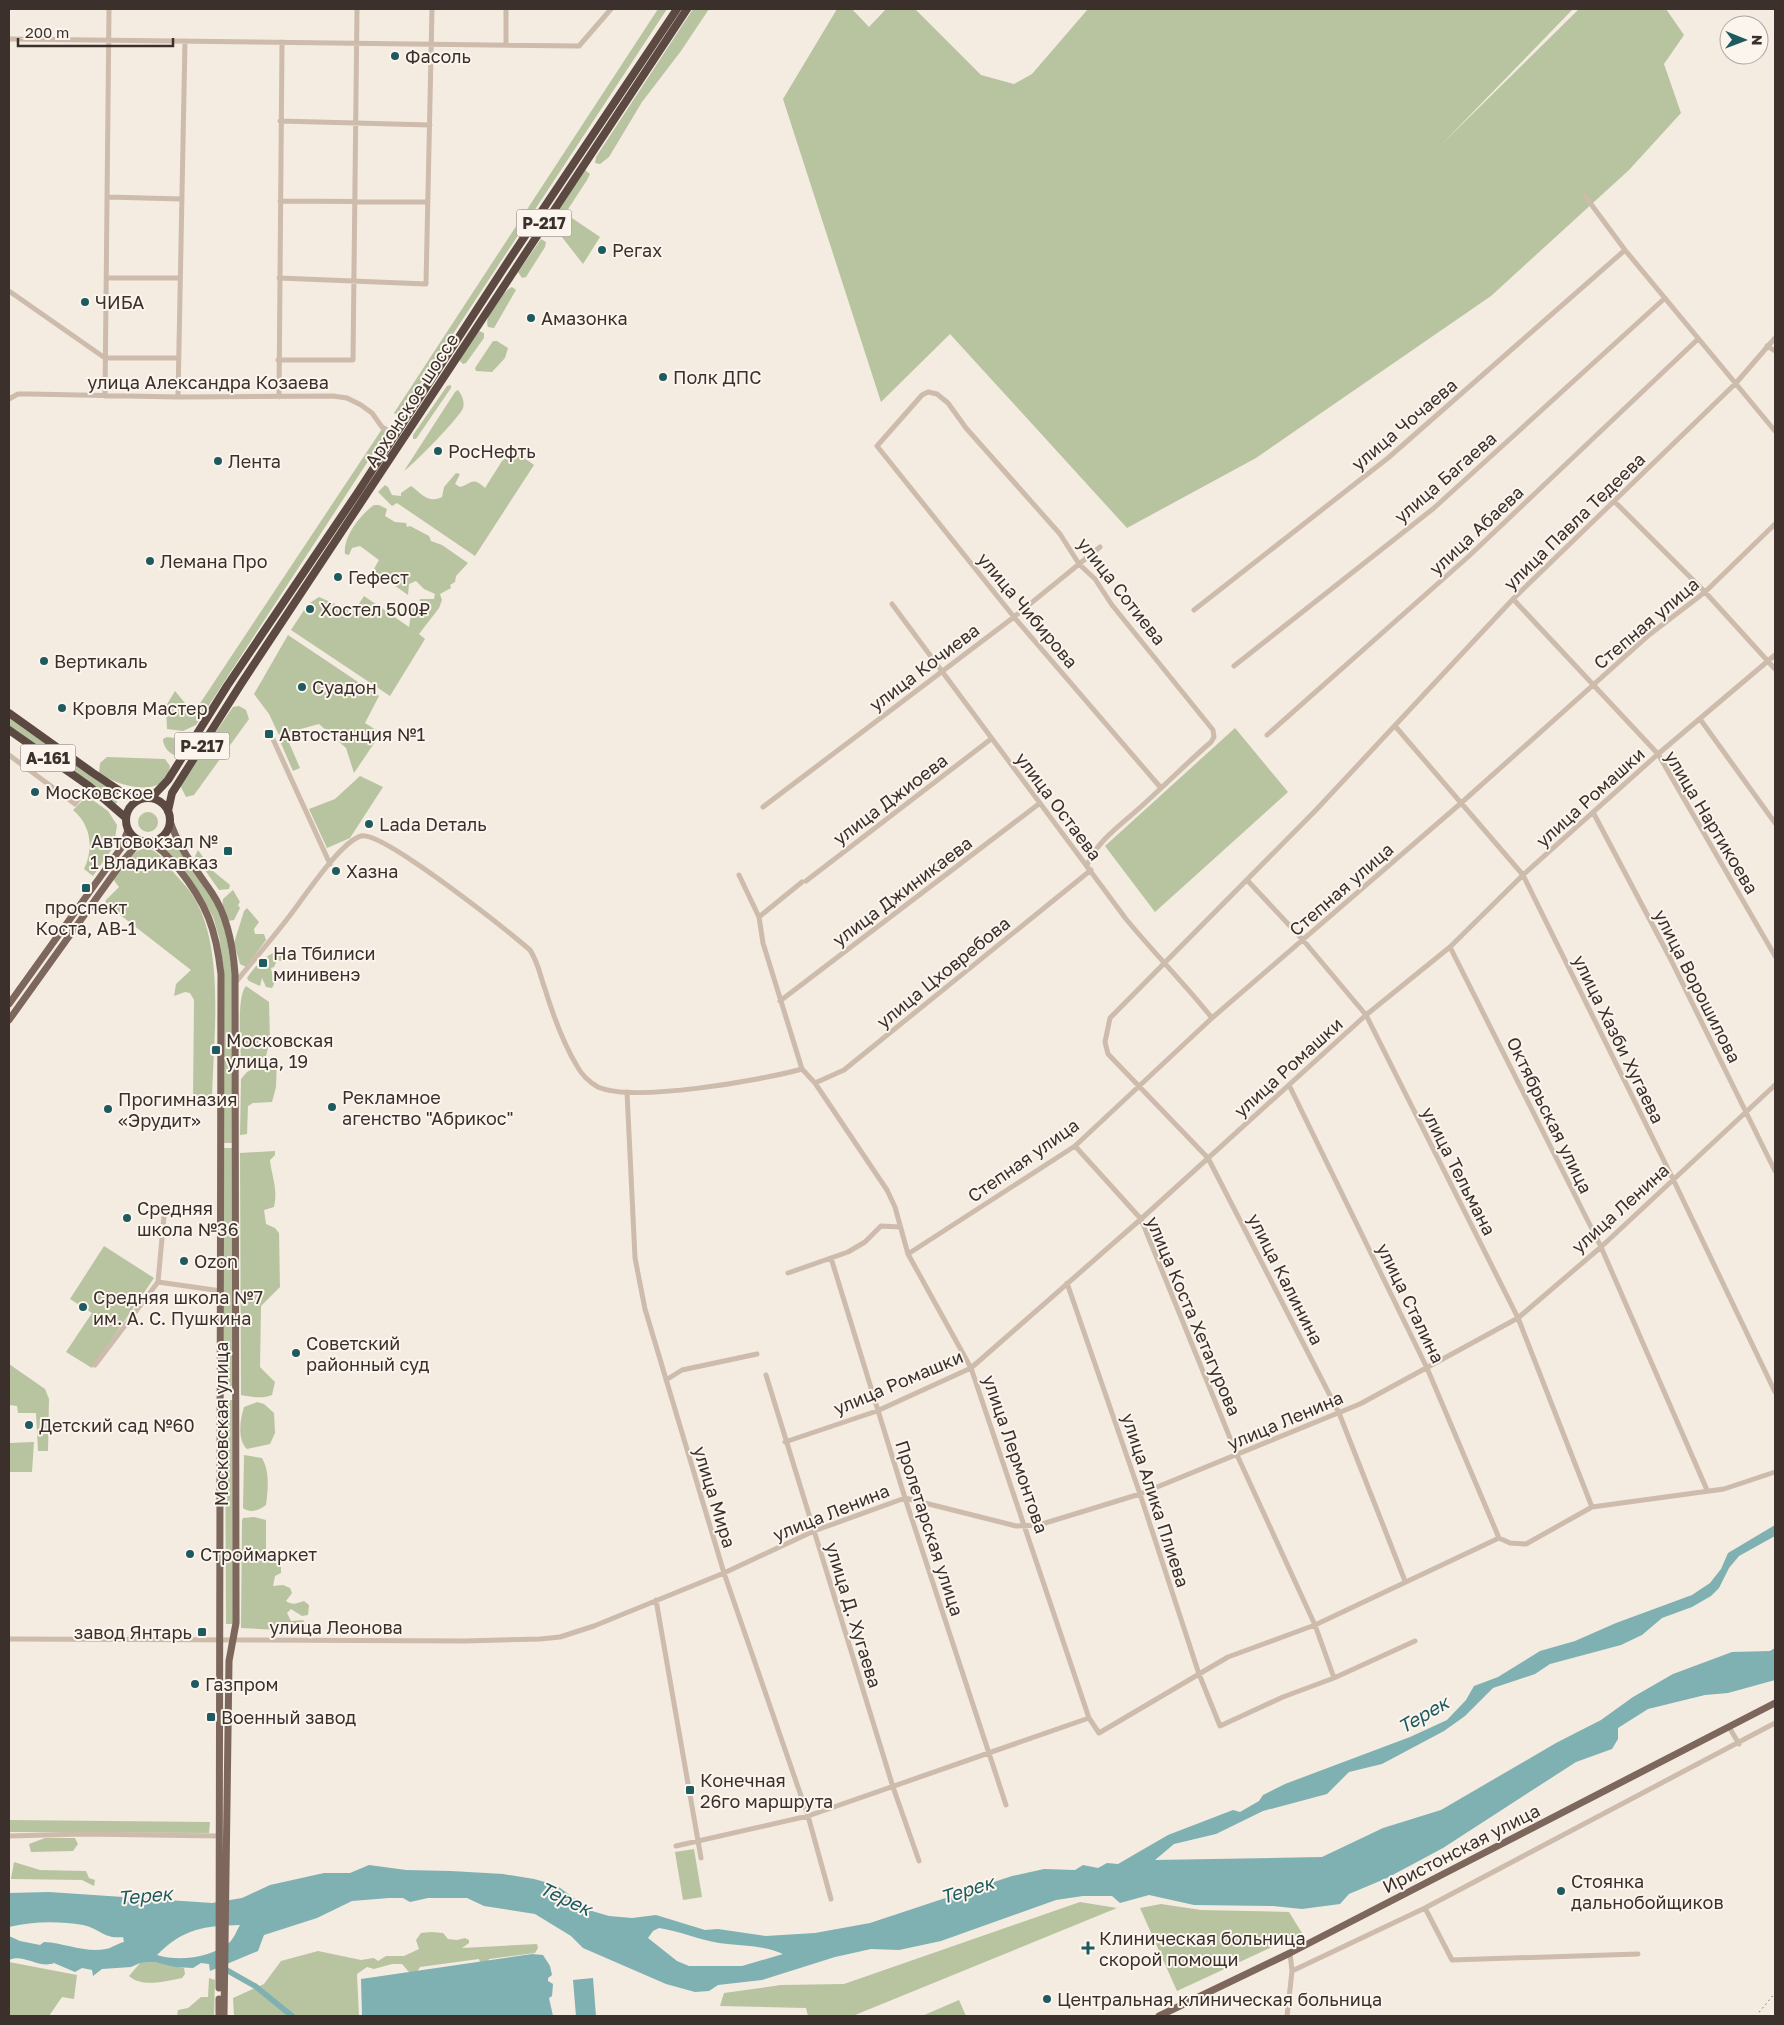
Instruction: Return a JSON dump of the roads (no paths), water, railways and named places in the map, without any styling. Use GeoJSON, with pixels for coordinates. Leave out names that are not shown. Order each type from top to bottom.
{"type":"FeatureCollection","features":[{"type":"Feature","properties":{"kind":"highway","name":"Архонское шоссе"},"geometry":{"type":"LineString","coordinates":[[151,798],[168,780],[227,686],[676,9]]}},
{"type":"Feature","properties":{"kind":"highway","name":"Архонское шоссе"},"geometry":{"type":"LineString","coordinates":[[168,811],[172,793],[268,643],[687,9]]}},
{"type":"Feature","properties":{"kind":"highway","name":"А-161"},"geometry":{"type":"LineString","coordinates":[[9,713],[126,795],[141,800]]}},
{"type":"Feature","properties":{"kind":"highway","name":"А-161"},"geometry":{"type":"LineString","coordinates":[[9,730],[89,786],[126,818]]}},
{"type":"Feature","properties":{"kind":"highway"},"geometry":{"type":"LineString","coordinates":[[151,798],[161,803],[168,811],[170,821],[165,834],[155,842],[147,842],[134,838],[128,830],[126,818],[130,808],[141,800],[151,798]]}},
{"type":"Feature","properties":{"kind":"main road","name":"Московская улица"},"geometry":{"type":"LineString","coordinates":[[170,821],[179,846],[213,894],[226,923],[232,950],[235,983],[236,1607],[229,1661],[222,1893]]}},
{"type":"Feature","properties":{"kind":"main road"},"geometry":{"type":"LineString","coordinates":[[9,1004],[121,848],[128,830]]}},
{"type":"Feature","properties":{"kind":"main road","name":"Московская улица"},"geometry":{"type":"LineString","coordinates":[[147,842],[156,845],[168,856],[202,902],[212,923],[221,974],[222,1455],[219,1641],[219,1836],[222,1893]]}},
{"type":"Feature","properties":{"kind":"main road"},"geometry":{"type":"LineString","coordinates":[[9,1020],[123,861],[134,848],[147,842]]}},
{"type":"Feature","properties":{"kind":"main road","name":"Иристонская улица"},"geometry":{"type":"LineString","coordinates":[[1159,2016],[1290,1953],[1775,1703]]}},
{"type":"Feature","properties":{"kind":"main road"},"geometry":{"type":"LineString","coordinates":[[219,2016],[221,1996],[222,1893]]}},
{"type":"Feature","properties":{"kind":"main road"},"geometry":{"type":"LineString","coordinates":[[221,1996],[224,2016]]}},
{"type":"Feature","properties":{"kind":"street"},"geometry":{"type":"LineString","coordinates":[[105,396],[109,9]]}},
{"type":"Feature","properties":{"kind":"street"},"geometry":{"type":"LineString","coordinates":[[278,360],[353,360],[357,9]]}},
{"type":"Feature","properties":{"kind":"street"},"geometry":{"type":"LineString","coordinates":[[279,278],[426,284],[432,9]]}},
{"type":"Feature","properties":{"kind":"street"},"geometry":{"type":"LineString","coordinates":[[506,9],[506,45]]}},
{"type":"Feature","properties":{"kind":"street"},"geometry":{"type":"LineString","coordinates":[[9,38],[579,46],[611,9]]}},
{"type":"Feature","properties":{"kind":"street"},"geometry":{"type":"LineString","coordinates":[[178,397],[185,41]]}},
{"type":"Feature","properties":{"kind":"street"},"geometry":{"type":"LineString","coordinates":[[279,397],[282,42]]}},
{"type":"Feature","properties":{"kind":"street"},"geometry":{"type":"LineString","coordinates":[[280,121],[430,125]]}},
{"type":"Feature","properties":{"kind":"street"},"geometry":{"type":"LineString","coordinates":[[1584,196],[1698,339],[1775,431]]}},
{"type":"Feature","properties":{"kind":"street"},"geometry":{"type":"LineString","coordinates":[[107,197],[182,199]]}},
{"type":"Feature","properties":{"kind":"street"},"geometry":{"type":"LineString","coordinates":[[280,201],[427,202]]}},
{"type":"Feature","properties":{"kind":"street","name":"улица Чочаева"},"geometry":{"type":"LineString","coordinates":[[1194,610],[1388,458],[1626,250]]}},
{"type":"Feature","properties":{"kind":"street"},"geometry":{"type":"LineString","coordinates":[[107,278],[180,278]]}},
{"type":"Feature","properties":{"kind":"street"},"geometry":{"type":"LineString","coordinates":[[9,291],[105,358],[178,358]]}},
{"type":"Feature","properties":{"kind":"street","name":"улица Багаева"},"geometry":{"type":"LineString","coordinates":[[1234,666],[1434,508],[1665,298]]}},
{"type":"Feature","properties":{"kind":"street","name":"улица Павла Тедеева"},"geometry":{"type":"LineString","coordinates":[[1110,1018],[1247,880],[1395,726],[1513,599],[1736,383],[1775,338]]}},
{"type":"Feature","properties":{"kind":"street","name":"улица Абаева"},"geometry":{"type":"LineString","coordinates":[[1267,735],[1469,556],[1698,339]]}},
{"type":"Feature","properties":{"kind":"street"},"geometry":{"type":"LineString","coordinates":[[1768,346],[1775,351]]}},
{"type":"Feature","properties":{"kind":"street","name":"улица Сотиева"},"geometry":{"type":"LineString","coordinates":[[877,446],[922,395],[928,392],[937,394],[948,403],[966,428],[1060,534],[1079,564],[1095,579],[1112,605],[1214,730],[1214,737],[1211,742],[1104,840],[1091,855],[1087,865]]}},
{"type":"Feature","properties":{"kind":"street","name":"улица Александра Козаева"},"geometry":{"type":"LineString","coordinates":[[9,399],[18,394],[178,397],[333,396],[347,398],[372,413],[382,427],[403,440]]}},
{"type":"Feature","properties":{"kind":"street","name":"улица Чибирова"},"geometry":{"type":"LineString","coordinates":[[877,446],[1014,617],[1161,788]]}},
{"type":"Feature","properties":{"kind":"street"},"geometry":{"type":"LineString","coordinates":[[1614,501],[1705,592],[1769,661],[1775,670]]}},
{"type":"Feature","properties":{"kind":"street","name":"Степная улица"},"geometry":{"type":"LineString","coordinates":[[908,1254],[1075,1146],[1212,1018],[1460,804],[1649,635],[1705,592],[1775,524]]}},
{"type":"Feature","properties":{"kind":"street","name":"улица Кочиева"},"geometry":{"type":"LineString","coordinates":[[763,807],[940,671],[1014,617],[1100,547]]}},
{"type":"Feature","properties":{"kind":"street","name":"улица Нартикоева"},"geometry":{"type":"LineString","coordinates":[[1513,599],[1658,754],[1775,956]]}},
{"type":"Feature","properties":{"kind":"street","name":"улица Остаева"},"geometry":{"type":"LineString","coordinates":[[892,604],[990,739],[1091,870],[1126,919],[1163,963],[1180,978],[1212,1018]]}},
{"type":"Feature","properties":{"kind":"street","name":"улица Ромашки"},"geometry":{"type":"LineString","coordinates":[[785,1442],[877,1411],[971,1368],[1141,1219],[1366,1015],[1450,947],[1523,875],[1594,814],[1658,754],[1775,655]]}},
{"type":"Feature","properties":{"kind":"street"},"geometry":{"type":"LineString","coordinates":[[1700,719],[1775,823]]}},
{"type":"Feature","properties":{"kind":"street","name":"улица Хазби Хугаева"},"geometry":{"type":"LineString","coordinates":[[1395,726],[1460,804],[1523,875],[1673,1178],[1775,1392]]}},
{"type":"Feature","properties":{"kind":"street"},"geometry":{"type":"LineString","coordinates":[[272,737],[330,864]]}},
{"type":"Feature","properties":{"kind":"street","name":"улица Джиоева"},"geometry":{"type":"LineString","coordinates":[[759,917],[990,739]]}},
{"type":"Feature","properties":{"kind":"street"},"geometry":{"type":"LineString","coordinates":[[9,755],[75,804],[89,786]]}},
{"type":"Feature","properties":{"kind":"street","name":"улица Джиникаева"},"geometry":{"type":"LineString","coordinates":[[780,1002],[1040,803]]}},
{"type":"Feature","properties":{"kind":"street","name":"улица Ворошилова"},"geometry":{"type":"LineString","coordinates":[[1594,814],[1670,958],[1775,1171]]}},
{"type":"Feature","properties":{"kind":"street"},"geometry":{"type":"LineString","coordinates":[[235,983],[330,864],[349,844],[361,836],[377,838],[467,900],[522,943],[535,958],[551,1008],[572,1057],[582,1074],[594,1085],[610,1091],[628,1092],[703,1088],[802,1069]]}},
{"type":"Feature","properties":{"kind":"street","name":"улица Цховребова"},"geometry":{"type":"LineString","coordinates":[[815,1083],[844,1070],[1091,870]]}},
{"type":"Feature","properties":{"kind":"street"},"geometry":{"type":"LineString","coordinates":[[739,875],[759,917],[763,943],[802,1069],[815,1083]]}},
{"type":"Feature","properties":{"kind":"street","name":"улица Тельмана"},"geometry":{"type":"LineString","coordinates":[[1247,880],[1303,940],[1366,1015],[1518,1318],[1592,1507]]}},
{"type":"Feature","properties":{"kind":"street","name":"Октябрьская улица"},"geometry":{"type":"LineString","coordinates":[[1450,947],[1601,1247],[1707,1490]]}},
{"type":"Feature","properties":{"kind":"street","name":"улица Калинина"},"geometry":{"type":"LineString","coordinates":[[1110,1018],[1105,1042],[1108,1054],[1208,1158],[1338,1413],[1405,1582]]}},
{"type":"Feature","properties":{"kind":"street","name":"улица Лермонтова"},"geometry":{"type":"LineString","coordinates":[[815,1083],[887,1190],[895,1207],[908,1254],[971,1368],[1089,1718]]}},
{"type":"Feature","properties":{"kind":"street","name":"улица Сталина"},"geometry":{"type":"LineString","coordinates":[[1289,1085],[1428,1368],[1498,1538]]}},
{"type":"Feature","properties":{"kind":"street","name":"улица Ленина"},"geometry":{"type":"LineString","coordinates":[[658,1599],[724,1573],[814,1531],[905,1498],[1008,1524],[1026,1527],[1039,1525],[1140,1494],[1338,1413],[1428,1368],[1518,1318],[1601,1247],[1775,1085]]}},
{"type":"Feature","properties":{"kind":"street","name":"улица Мира"},"geometry":{"type":"LineString","coordinates":[[628,1092],[635,1258],[645,1308],[724,1573],[808,1816],[831,1899]]}},
{"type":"Feature","properties":{"kind":"street","name":"улица Коста Хетагурова"},"geometry":{"type":"LineString","coordinates":[[1075,1146],[1141,1219],[1237,1455],[1315,1625],[1334,1678]]}},
{"type":"Feature","properties":{"kind":"street"},"geometry":{"type":"LineString","coordinates":[[96,1365],[158,1282],[164,1216]]}},
{"type":"Feature","properties":{"kind":"street"},"geometry":{"type":"LineString","coordinates":[[788,1273],[848,1252],[865,1242],[881,1226],[900,1227]]}},
{"type":"Feature","properties":{"kind":"street","name":"Пролетарская улица"},"geometry":{"type":"LineString","coordinates":[[831,1258],[877,1411],[1006,1805]]}},
{"type":"Feature","properties":{"kind":"street"},"geometry":{"type":"LineString","coordinates":[[158,1282],[221,1291]]}},
{"type":"Feature","properties":{"kind":"street","name":"улица Алика Плиева"},"geometry":{"type":"LineString","coordinates":[[1067,1283],[1140,1494],[1199,1674],[1220,1726],[1283,1697],[1334,1678]]}},
{"type":"Feature","properties":{"kind":"street"},"geometry":{"type":"LineString","coordinates":[[666,1380],[682,1370],[757,1354]]}},
{"type":"Feature","properties":{"kind":"street","name":"улица Д. Хугаева"},"geometry":{"type":"LineString","coordinates":[[766,1375],[785,1442],[893,1787],[919,1861]]}},
{"type":"Feature","properties":{"kind":"street"},"geometry":{"type":"LineString","coordinates":[[676,1846],[808,1816],[990,1755],[1089,1718],[1099,1733],[1235,1654],[1315,1625],[1498,1538],[1510,1543],[1526,1544],[1592,1507],[1707,1490],[1724,1490],[1775,1472]]}},
{"type":"Feature","properties":{"kind":"street"},"geometry":{"type":"LineString","coordinates":[[658,1599],[701,1858]]}},
{"type":"Feature","properties":{"kind":"street","name":"улица Леонова"},"geometry":{"type":"LineString","coordinates":[[9,1639],[465,1641],[540,1639],[578,1632],[658,1599]]}},
{"type":"Feature","properties":{"kind":"street"},"geometry":{"type":"LineString","coordinates":[[1334,1678],[1415,1640]]}},
{"type":"Feature","properties":{"kind":"street"},"geometry":{"type":"LineString","coordinates":[[1292,1971],[1425,1908],[1739,1744],[1775,1723]]}},
{"type":"Feature","properties":{"kind":"street"},"geometry":{"type":"LineString","coordinates":[[1729,1727],[1739,1744]]}},
{"type":"Feature","properties":{"kind":"street"},"geometry":{"type":"LineString","coordinates":[[9,1836],[83,1834],[219,1836]]}},
{"type":"Feature","properties":{"kind":"street"},"geometry":{"type":"LineString","coordinates":[[1425,1908],[1452,1960],[1638,1954]]}},
{"type":"Feature","properties":{"kind":"street"},"geometry":{"type":"LineString","coordinates":[[1288,2016],[1292,1971],[1290,1953]]}},
{"type":"Feature","properties":{"kind":"water","name":"Терек"},"geometry":{"type":"Polygon","coordinates":[[[1775,1525],[1775,1536],[1739,1556],[1729,1568],[1719,1588],[1711,1596],[1692,1607],[1662,1618],[1642,1635],[1621,1645],[1550,1664],[1535,1674],[1493,1688],[1465,1716],[1444,1731],[1382,1764],[1349,1772],[1327,1794],[1263,1811],[1216,1834],[1174,1844],[1155,1860],[1322,1857],[1383,1828],[1441,1810],[1556,1743],[1601,1720],[1633,1697],[1673,1674],[1732,1652],[1770,1651],[1775,1648],[1775,1680],[1728,1693],[1705,1695],[1648,1709],[1618,1728],[1618,1739],[1612,1749],[1576,1762],[1443,1848],[1387,1878],[1349,1894],[1340,1904],[1302,1909],[1273,1906],[1194,1905],[1149,1895],[1120,1903],[1112,1896],[1083,1896],[1056,1900],[941,1941],[899,1950],[871,1949],[835,1957],[762,1980],[718,1985],[709,1991],[695,1992],[666,1984],[583,1948],[571,1936],[535,1914],[484,1906],[467,1898],[428,1898],[410,1902],[403,1898],[352,1901],[317,1918],[264,1935],[258,1951],[210,1971],[209,1964],[201,1963],[193,1968],[175,1967],[154,1962],[140,1963],[131,1967],[102,1969],[93,1976],[92,1970],[82,1968],[75,1972],[54,1963],[43,1964],[20,1958],[9,1960],[9,1936],[20,1941],[40,1945],[44,1942],[90,1950],[106,1949],[124,1942],[123,1937],[111,1937],[83,1925],[56,1922],[9,1927],[9,1893],[49,1892],[212,1903],[242,1898],[270,1885],[324,1873],[350,1873],[369,1865],[406,1870],[503,1874],[534,1879],[556,1885],[592,1911],[609,1916],[632,1918],[656,1915],[705,1930],[718,1929],[766,1936],[815,1933],[870,1923],[1012,1876],[1044,1869],[1075,1870],[1083,1865],[1098,1868],[1107,1863],[1118,1864],[1168,1835],[1233,1810],[1240,1812],[1259,1801],[1263,1795],[1285,1784],[1410,1737],[1447,1720],[1466,1700],[1474,1686],[1498,1677],[1540,1651],[1575,1641],[1616,1623],[1692,1595],[1710,1583],[1721,1569],[1728,1553],[1775,1525]],[[240,1925],[216,1926],[195,1930],[176,1939],[157,1955],[185,1958],[214,1952],[230,1942],[240,1925]],[[659,1928],[653,1931],[648,1938],[677,1961],[689,1966],[742,1966],[783,1954],[760,1947],[712,1942],[659,1928]]]}},
{"type":"Feature","properties":{"kind":"water"},"geometry":{"type":"Polygon","coordinates":[[[532,1954],[543,1955],[550,1966],[552,1975],[548,1978],[548,1981],[553,1984],[552,1996],[549,1998],[553,2016],[362,2016],[361,1979],[532,1954]]]}},
{"type":"Feature","properties":{"kind":"water"},"geometry":{"type":"Polygon","coordinates":[[[593,1978],[596,2016],[576,2016],[573,1980],[593,1978]]]}},
{"type":"Feature","properties":{"kind":"waterway"},"geometry":{"type":"LineString","coordinates":[[223,1968],[255,1986],[292,2016]]}},
{"type":"Feature","properties":{"kind":"railway"},"geometry":{"type":"LineString","coordinates":[[1756,2016],[1775,1993]]}},
{"type":"Feature","properties":{"kind":"place","name":"Фасоль"},"geometry":{"type":"Point","coordinates":[395,56]}},
{"type":"Feature","properties":{"kind":"place","name":"Регах"},"geometry":{"type":"Point","coordinates":[602,250]}},
{"type":"Feature","properties":{"kind":"place","name":"ЧИБА"},"geometry":{"type":"Point","coordinates":[85,302]}},
{"type":"Feature","properties":{"kind":"place","name":"Амазонка"},"geometry":{"type":"Point","coordinates":[531,318]}},
{"type":"Feature","properties":{"kind":"place","name":"Полк ДПС"},"geometry":{"type":"Point","coordinates":[663,377]}},
{"type":"Feature","properties":{"kind":"place","name":"РосНефть"},"geometry":{"type":"Point","coordinates":[438,451]}},
{"type":"Feature","properties":{"kind":"place","name":"Лента"},"geometry":{"type":"Point","coordinates":[218,461]}},
{"type":"Feature","properties":{"kind":"place","name":"Лемана Про"},"geometry":{"type":"Point","coordinates":[150,561]}},
{"type":"Feature","properties":{"kind":"place","name":"Гефест"},"geometry":{"type":"Point","coordinates":[338,577]}},
{"type":"Feature","properties":{"kind":"place","name":"Хостел 500₽"},"geometry":{"type":"Point","coordinates":[310,609]}},
{"type":"Feature","properties":{"kind":"place","name":"Вертикаль"},"geometry":{"type":"Point","coordinates":[44,661]}},
{"type":"Feature","properties":{"kind":"place","name":"Суадон"},"geometry":{"type":"Point","coordinates":[302,687]}},
{"type":"Feature","properties":{"kind":"place","name":"Кровля Мастер"},"geometry":{"type":"Point","coordinates":[62,708]}},
{"type":"Feature","properties":{"kind":"place","name":"Автостанция №1"},"geometry":{"type":"Point","coordinates":[269,734]}},
{"type":"Feature","properties":{"kind":"place","name":"Московское"},"geometry":{"type":"Point","coordinates":[35,792]}},
{"type":"Feature","properties":{"kind":"place","name":"Lada Dеталь"},"geometry":{"type":"Point","coordinates":[369,824]}},
{"type":"Feature","properties":{"kind":"place","name":"Автовокзал № 1 Владикавказ"},"geometry":{"type":"Point","coordinates":[228,851]}},
{"type":"Feature","properties":{"kind":"place","name":"Хазна"},"geometry":{"type":"Point","coordinates":[336,871]}},
{"type":"Feature","properties":{"kind":"place","name":"проспект Коста, АВ-1"},"geometry":{"type":"Point","coordinates":[86,888]}},
{"type":"Feature","properties":{"kind":"place","name":"На Тбилиси минивенэ"},"geometry":{"type":"Point","coordinates":[263,963]}},
{"type":"Feature","properties":{"kind":"place","name":"Московская улица, 19"},"geometry":{"type":"Point","coordinates":[216,1050]}},
{"type":"Feature","properties":{"kind":"place","name":"Рекламное агенство \"Абрикос\""},"geometry":{"type":"Point","coordinates":[332,1107]}},
{"type":"Feature","properties":{"kind":"place","name":"Прогимназия «Эрудит»"},"geometry":{"type":"Point","coordinates":[108,1109]}},
{"type":"Feature","properties":{"kind":"place","name":"Средняя школа №36"},"geometry":{"type":"Point","coordinates":[127,1218]}},
{"type":"Feature","properties":{"kind":"place","name":"Ozon"},"geometry":{"type":"Point","coordinates":[184,1261]}},
{"type":"Feature","properties":{"kind":"place","name":"Средняя школа №7 им. А. С. Пушкина"},"geometry":{"type":"Point","coordinates":[83,1307]}},
{"type":"Feature","properties":{"kind":"place","name":"Советский районный суд"},"geometry":{"type":"Point","coordinates":[296,1353]}},
{"type":"Feature","properties":{"kind":"place","name":"Детский сад №60"},"geometry":{"type":"Point","coordinates":[29,1425]}},
{"type":"Feature","properties":{"kind":"place","name":"Строймаркет"},"geometry":{"type":"Point","coordinates":[190,1554]}},
{"type":"Feature","properties":{"kind":"place","name":"завод Янтарь"},"geometry":{"type":"Point","coordinates":[202,1632]}},
{"type":"Feature","properties":{"kind":"place","name":"Газпром"},"geometry":{"type":"Point","coordinates":[195,1684]}},
{"type":"Feature","properties":{"kind":"place","name":"Военный завод"},"geometry":{"type":"Point","coordinates":[211,1717]}},
{"type":"Feature","properties":{"kind":"place","name":"Конечная 26го маршрута"},"geometry":{"type":"Point","coordinates":[690,1790]}},
{"type":"Feature","properties":{"kind":"place","name":"Стоянка дальнобойщиков"},"geometry":{"type":"Point","coordinates":[1561,1891]}},
{"type":"Feature","properties":{"kind":"place","name":"Клиническая больница скорой помощи"},"geometry":{"type":"Point","coordinates":[1088,1948]}},
{"type":"Feature","properties":{"kind":"place","name":"Центральная клиническая больница"},"geometry":{"type":"Point","coordinates":[1047,1999]}}]}
